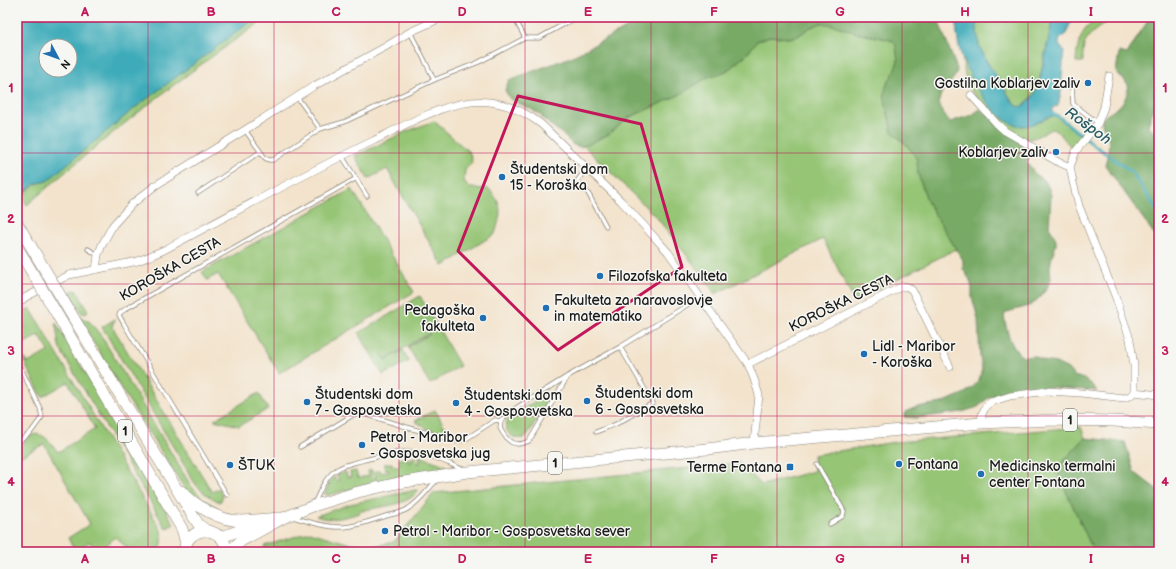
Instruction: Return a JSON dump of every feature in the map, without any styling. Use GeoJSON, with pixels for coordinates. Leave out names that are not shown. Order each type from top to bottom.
{"type":"FeatureCollection","features":[{"type":"Feature","properties":{"kind":"main road","name":"1"},"geometry":{"type":"LineString","coordinates":[[17,223],[193,516],[199,525],[207,531],[221,537],[358,492],[398,483],[468,472],[754,443],[981,423],[1054,420],[1113,421],[1159,424]]}},
{"type":"Feature","properties":{"kind":"main road","name":"1"},"geometry":{"type":"LineString","coordinates":[[17,247],[182,529],[185,547]]}},
{"type":"Feature","properties":{"kind":"main road","name":"1"},"geometry":{"type":"LineString","coordinates":[[170,479],[200,508],[218,516],[240,521],[286,516]]}},
{"type":"Feature","properties":{"kind":"main road","name":"1"},"geometry":{"type":"LineString","coordinates":[[231,552],[241,540],[286,516]]}},
{"type":"Feature","properties":{"kind":"main road"},"geometry":{"type":"LineString","coordinates":[[185,547],[191,536],[198,532],[207,531]]}},
{"type":"Feature","properties":{"kind":"main road"},"geometry":{"type":"LineString","coordinates":[[221,537],[227,547],[227,552]]}},
{"type":"Feature","properties":{"kind":"street"},"geometry":{"type":"LineString","coordinates":[[96,270],[98,255],[113,225],[132,204],[156,185],[314,86],[386,47],[410,32],[443,17]]}},
{"type":"Feature","properties":{"kind":"street"},"geometry":{"type":"LineString","coordinates":[[981,423],[982,414],[986,406],[991,402],[1010,396],[1047,391],[1124,398],[1130,396],[1134,392],[1134,366],[1130,339],[1116,298],[1079,206],[1070,166],[1076,151],[1098,123],[1104,107],[1109,76]]}},
{"type":"Feature","properties":{"kind":"street"},"geometry":{"type":"LineString","coordinates":[[971,95],[989,116],[1005,130],[1058,162],[1070,166]]}},
{"type":"Feature","properties":{"kind":"street","name":"KOROŠKA CESTA"},"geometry":{"type":"LineString","coordinates":[[17,304],[26,297],[69,275],[138,261],[164,250],[342,156],[410,122],[444,108],[470,102],[490,101],[517,109],[529,115],[541,124],[587,168],[668,252],[748,364],[758,395],[754,443]]}},
{"type":"Feature","properties":{"kind":"street","name":"KOROŠKA CESTA"},"geometry":{"type":"LineString","coordinates":[[748,364],[903,286],[912,290],[950,367]]}},
{"type":"Feature","properties":{"kind":"street"},"geometry":{"type":"LineString","coordinates":[[1134,392],[1159,395]]}},
{"type":"Feature","properties":{"kind":"lane"},"geometry":{"type":"LineString","coordinates":[[514,17],[524,38]]}},
{"type":"Feature","properties":{"kind":"lane"},"geometry":{"type":"LineString","coordinates":[[245,130],[265,158],[274,160],[320,129],[344,122],[434,80],[479,62],[524,38],[539,38],[577,17]]}},
{"type":"Feature","properties":{"kind":"lane"},"geometry":{"type":"LineString","coordinates":[[410,32],[434,80]]}},
{"type":"Feature","properties":{"kind":"lane"},"geometry":{"type":"LineString","coordinates":[[1072,84],[1074,104],[1098,123]]}},
{"type":"Feature","properties":{"kind":"lane"},"geometry":{"type":"LineString","coordinates":[[297,97],[320,129]]}},
{"type":"Feature","properties":{"kind":"lane"},"geometry":{"type":"LineString","coordinates":[[198,193],[260,152]]}},
{"type":"Feature","properties":{"kind":"lane"},"geometry":{"type":"LineString","coordinates":[[342,156],[366,196]]}},
{"type":"Feature","properties":{"kind":"lane"},"geometry":{"type":"LineString","coordinates":[[587,168],[577,181],[588,193],[606,226]]}},
{"type":"Feature","properties":{"kind":"lane","name":"KOROŠKA CESTA"},"geometry":{"type":"LineString","coordinates":[[227,496],[119,315],[127,308],[355,179]]}},
{"type":"Feature","properties":{"kind":"lane"},"geometry":{"type":"LineString","coordinates":[[88,249],[98,255]]}},
{"type":"Feature","properties":{"kind":"lane"},"geometry":{"type":"LineString","coordinates":[[568,376],[529,441],[518,445],[508,440],[500,428],[501,421],[513,410],[568,376],[620,347],[701,297]]}},
{"type":"Feature","properties":{"kind":"lane"},"geometry":{"type":"LineString","coordinates":[[596,432],[616,424],[653,403],[620,347]]}},
{"type":"Feature","properties":{"kind":"lane"},"geometry":{"type":"LineString","coordinates":[[17,364],[40,408],[42,417],[31,432],[17,443]]}},
{"type":"Feature","properties":{"kind":"lane"},"geometry":{"type":"LineString","coordinates":[[300,448],[358,412],[458,441],[466,439],[495,420],[501,421]]}},
{"type":"Feature","properties":{"kind":"lane"},"geometry":{"type":"LineString","coordinates":[[313,506],[327,480],[334,471],[344,466],[386,455],[407,452],[422,454],[434,457],[468,472]]}},
{"type":"Feature","properties":{"kind":"lane"},"geometry":{"type":"LineString","coordinates":[[817,464],[844,511],[843,516],[830,524]]}},
{"type":"Feature","properties":{"kind":"lane"},"geometry":{"type":"LineString","coordinates":[[286,516],[331,526],[344,527],[361,524],[408,510],[441,476]]}},
{"type":"Feature","properties":{"kind":"lane"},"geometry":{"type":"LineString","coordinates":[[76,552],[79,550],[81,552]]}},
{"type":"Feature","properties":{"kind":"highlighted area"},"geometry":{"type":"Polygon","coordinates":[[[518,96],[641,124],[682,267],[558,350],[458,251],[518,96]]]}},
{"type":"Feature","properties":{"kind":"green space"},"geometry":{"type":"Polygon","coordinates":[[[257,17],[268,17],[205,61],[144,108],[27,205],[21,196],[35,184],[47,181],[136,107],[257,17]]]}},
{"type":"Feature","properties":{"kind":"green space"},"geometry":{"type":"Polygon","coordinates":[[[647,17],[938,17],[957,69],[954,78],[945,88],[940,97],[939,102],[944,114],[950,122],[972,115],[980,109],[1033,150],[1026,163],[1032,168],[1033,172],[1045,181],[1051,196],[1049,227],[1056,239],[1056,245],[1050,267],[1051,279],[1047,288],[1035,302],[1029,306],[1007,312],[1004,316],[1012,344],[1023,357],[1034,356],[1044,361],[1056,363],[1068,369],[1074,376],[1084,379],[1097,391],[1048,387],[1008,390],[988,398],[978,407],[962,412],[917,418],[904,417],[905,412],[917,407],[942,403],[965,393],[979,380],[982,369],[978,319],[972,297],[970,280],[963,269],[963,260],[928,203],[918,174],[917,160],[907,145],[892,132],[884,94],[898,61],[896,45],[893,41],[821,23],[809,28],[798,36],[788,38],[770,36],[757,41],[747,54],[724,73],[708,77],[679,95],[628,118],[609,134],[581,147],[572,144],[542,118],[542,116],[510,99],[505,90],[509,80],[571,57],[647,17]]]}},
{"type":"Feature","properties":{"kind":"green space","name":"Koblarjev zaliv"},"geometry":{"type":"Polygon","coordinates":[[[977,17],[1049,17],[1051,27],[1037,90],[1026,104],[1019,107],[1015,105],[987,62],[979,45],[977,17]]]}},
{"type":"Feature","properties":{"kind":"green space"},"geometry":{"type":"Polygon","coordinates":[[[1151,17],[1159,17],[1159,86],[1148,126],[1159,137],[1159,241],[1105,165],[1109,140],[1102,122],[1104,117],[1120,105],[1126,97],[1128,89],[1125,81],[1116,72],[1119,52],[1127,54],[1151,17]]]}},
{"type":"Feature","properties":{"kind":"green space"},"geometry":{"type":"Polygon","coordinates":[[[1102,19],[1104,24],[1090,35],[1085,43],[1083,48],[1083,62],[1076,62],[1079,42],[1085,30],[1095,21],[1102,19]]]}},
{"type":"Feature","properties":{"kind":"green space"},"geometry":{"type":"Polygon","coordinates":[[[821,23],[837,26],[857,33],[887,39],[893,41],[896,45],[898,61],[887,84],[886,104],[892,132],[907,145],[917,160],[918,174],[928,203],[956,249],[854,301],[823,239],[715,294],[700,272],[657,218],[584,146],[609,134],[628,118],[678,95],[708,77],[724,73],[747,54],[757,41],[770,36],[788,38],[798,36],[809,28],[821,23]]]}},
{"type":"Feature","properties":{"kind":"green space"},"geometry":{"type":"Polygon","coordinates":[[[962,58],[978,88],[994,110],[1002,118],[1011,123],[1026,125],[1053,116],[1057,117],[1082,137],[1078,144],[1073,147],[1069,145],[1058,131],[1051,129],[1037,137],[1025,139],[1001,124],[972,92],[966,80],[962,58]]]}},
{"type":"Feature","properties":{"kind":"green space"},"geometry":{"type":"Polygon","coordinates":[[[434,121],[470,153],[472,162],[465,170],[464,182],[470,188],[489,189],[497,200],[500,210],[495,234],[443,266],[387,169],[368,179],[355,156],[405,132],[434,121]]]}},
{"type":"Feature","properties":{"kind":"green space"},"geometry":{"type":"Polygon","coordinates":[[[352,189],[414,292],[279,373],[218,274],[207,280],[202,272],[352,189]]]}},
{"type":"Feature","properties":{"kind":"green space"},"geometry":{"type":"Polygon","coordinates":[[[75,290],[88,311],[85,314],[82,313],[70,292],[75,290]]]}},
{"type":"Feature","properties":{"kind":"green space"},"geometry":{"type":"Polygon","coordinates":[[[420,296],[460,366],[430,384],[408,347],[430,334],[429,333],[386,359],[381,353],[386,360],[403,350],[409,361],[383,375],[359,333],[420,296]]]}},
{"type":"Feature","properties":{"kind":"green space"},"geometry":{"type":"Polygon","coordinates":[[[30,308],[159,526],[162,533],[162,539],[159,552],[131,551],[115,537],[100,552],[89,542],[77,550],[72,546],[68,538],[90,524],[44,444],[18,458],[17,451],[26,440],[33,435],[37,434],[44,437],[51,442],[58,452],[95,429],[68,382],[42,397],[23,360],[25,358],[28,363],[49,351],[39,335],[18,347],[21,353],[19,354],[17,352],[17,316],[30,308]]]}},
{"type":"Feature","properties":{"kind":"green space"},"geometry":{"type":"Polygon","coordinates":[[[77,315],[90,322],[102,337],[191,486],[202,498],[216,507],[217,510],[207,508],[185,489],[122,390],[77,315]]]}},
{"type":"Feature","properties":{"kind":"green space"},"geometry":{"type":"Polygon","coordinates":[[[115,319],[112,326],[212,492],[219,488],[223,496],[220,502],[199,489],[194,482],[102,327],[115,319]]]}},
{"type":"Feature","properties":{"kind":"green space"},"geometry":{"type":"Polygon","coordinates":[[[55,323],[174,524],[167,528],[165,527],[60,349],[55,323]]]}},
{"type":"Feature","properties":{"kind":"green space"},"geometry":{"type":"Polygon","coordinates":[[[554,391],[526,437],[513,437],[507,431],[506,423],[508,419],[554,391]]]}},
{"type":"Feature","properties":{"kind":"green space"},"geometry":{"type":"Polygon","coordinates":[[[259,393],[268,409],[239,426],[214,420],[259,393]]]}},
{"type":"Feature","properties":{"kind":"green space"},"geometry":{"type":"Polygon","coordinates":[[[435,410],[449,434],[427,429],[415,421],[435,410]]]}},
{"type":"Feature","properties":{"kind":"green space"},"geometry":{"type":"Polygon","coordinates":[[[1081,427],[1085,438],[1075,452],[1056,469],[1094,552],[804,552],[779,543],[762,552],[267,552],[264,546],[310,532],[347,543],[375,546],[394,542],[434,493],[739,463],[762,485],[814,471],[813,455],[895,442],[1081,427]]]}},
{"type":"Feature","properties":{"kind":"green space"},"geometry":{"type":"Polygon","coordinates":[[[1085,438],[1125,442],[1134,472],[1159,491],[1159,552],[1094,552],[1056,469],[1085,438]]]}},
{"type":"Feature","properties":{"kind":"green space"},"geometry":{"type":"Polygon","coordinates":[[[419,456],[445,465],[447,468],[446,470],[358,487],[329,495],[326,495],[325,493],[334,477],[337,481],[339,480],[337,475],[346,472],[347,477],[351,477],[350,472],[356,471],[358,478],[369,476],[368,471],[372,470],[373,478],[376,478],[375,471],[380,470],[381,473],[389,471],[388,469],[385,469],[384,464],[392,463],[393,467],[400,465],[399,459],[408,458],[409,463],[412,462],[411,457],[416,457],[417,463],[420,463],[419,456]]]}},
{"type":"Feature","properties":{"kind":"green space"},"geometry":{"type":"Polygon","coordinates":[[[418,490],[412,497],[398,504],[366,510],[349,516],[332,519],[316,516],[350,504],[418,490]]]}},
{"type":"Feature","properties":{"kind":"water"},"geometry":{"type":"Polygon","coordinates":[[[17,17],[257,17],[136,107],[47,181],[35,184],[17,198],[17,17]]]}},
{"type":"Feature","properties":{"kind":"water"},"geometry":{"type":"Polygon","coordinates":[[[955,17],[978,17],[977,30],[979,45],[987,62],[1015,105],[1022,106],[1029,102],[1038,87],[1051,27],[1049,17],[1077,17],[1070,24],[1066,34],[1059,41],[1059,45],[1064,50],[1061,93],[1058,106],[1055,106],[1052,110],[1054,115],[1034,124],[1021,126],[1011,123],[993,109],[978,89],[963,59],[958,44],[955,17]]]}},
{"type":"Feature","properties":{"kind":"waterway","name":"Rošpoh"},"geometry":{"type":"LineString","coordinates":[[1051,112],[1132,172],[1159,213]]}},
{"type":"Feature","properties":{"kind":"place","name":"Gostilna Koblarjev zaliv"},"geometry":{"type":"Point","coordinates":[1088,83]}},
{"type":"Feature","properties":{"kind":"place","name":"Koblarjev zaliv"},"geometry":{"type":"Point","coordinates":[1056,152]}},
{"type":"Feature","properties":{"kind":"place","name":"Študentski dom 15 - Koroška"},"geometry":{"type":"Point","coordinates":[502,177]}},
{"type":"Feature","properties":{"kind":"place","name":"Filozofska fakulteta"},"geometry":{"type":"Point","coordinates":[600,276]}},
{"type":"Feature","properties":{"kind":"place","name":"Fakulteta za naravoslovje in matematiko"},"geometry":{"type":"Point","coordinates":[546,308]}},
{"type":"Feature","properties":{"kind":"place","name":"Pedagoška fakulteta"},"geometry":{"type":"Point","coordinates":[483,318]}},
{"type":"Feature","properties":{"kind":"place","name":"Lidl - Maribor - Koroška"},"geometry":{"type":"Point","coordinates":[864,354]}},
{"type":"Feature","properties":{"kind":"place","name":"Študentski dom 6 - Gosposvetska"},"geometry":{"type":"Point","coordinates":[587,401]}},
{"type":"Feature","properties":{"kind":"place","name":"Študentski dom 7 - Gosposvetska"},"geometry":{"type":"Point","coordinates":[307,402]}},
{"type":"Feature","properties":{"kind":"place","name":"Študentski dom 4 - Gosposvetska"},"geometry":{"type":"Point","coordinates":[456,403]}},
{"type":"Feature","properties":{"kind":"place","name":"Petrol - Maribor - Gosposvetska jug"},"geometry":{"type":"Point","coordinates":[362,445]}},
{"type":"Feature","properties":{"kind":"place","name":"Fontana"},"geometry":{"type":"Point","coordinates":[899,464]}},
{"type":"Feature","properties":{"kind":"place","name":"ŠTUK"},"geometry":{"type":"Point","coordinates":[230,465]}},
{"type":"Feature","properties":{"kind":"place","name":"Terme Fontana"},"geometry":{"type":"Point","coordinates":[790,467]}},
{"type":"Feature","properties":{"kind":"place","name":"Medicinsko termalni center Fontana"},"geometry":{"type":"Point","coordinates":[981,474]}},
{"type":"Feature","properties":{"kind":"place","name":"Petrol - Maribor - Gosposvetska sever"},"geometry":{"type":"Point","coordinates":[385,531]}}]}
